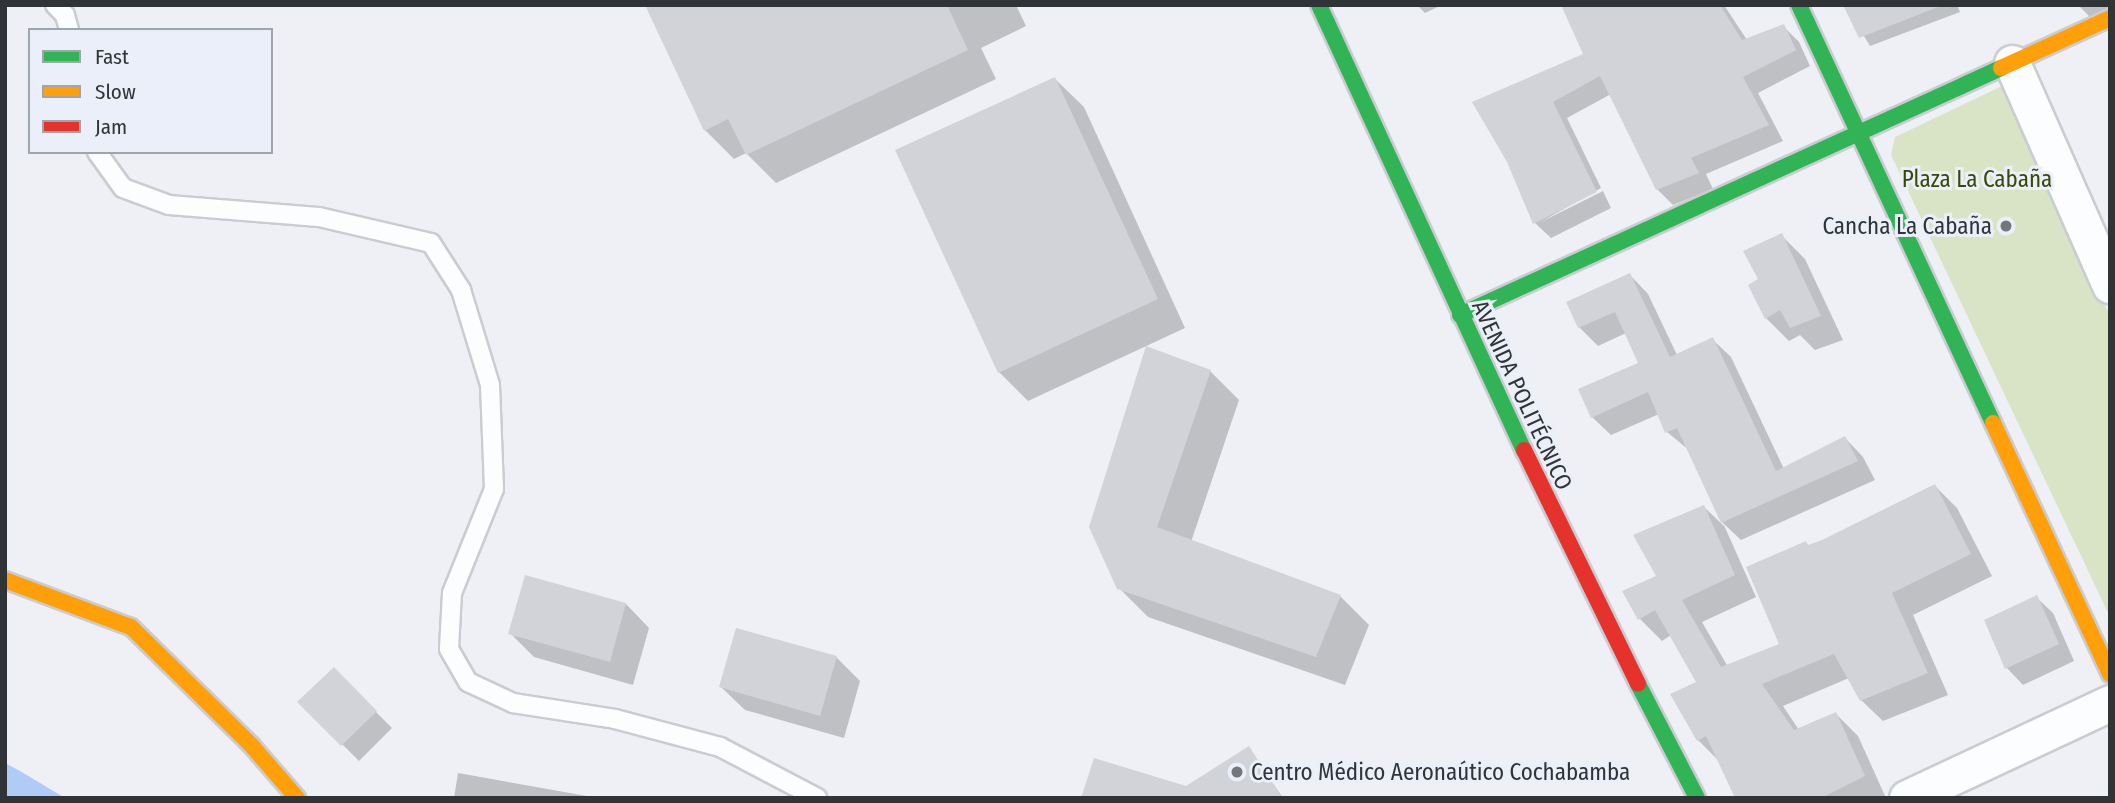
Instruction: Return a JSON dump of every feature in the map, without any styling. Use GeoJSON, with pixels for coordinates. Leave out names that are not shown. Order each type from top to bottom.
{"type":"FeatureCollection","features":[{"type":"Feature","properties":{"kind":"street","name":"AVENIDA POLITÉCNICO"},"geometry":{"type":"LineString","coordinates":[[1319,5],[1585,582],[1697,798]]}},
{"type":"Feature","properties":{"kind":"street"},"geometry":{"type":"LineString","coordinates":[[1799,5],[2110,674]]}},
{"type":"Feature","properties":{"kind":"street"},"geometry":{"type":"LineString","coordinates":[[1460,315],[2110,18]]}},
{"type":"Feature","properties":{"kind":"street"},"geometry":{"type":"LineString","coordinates":[[2012,63],[2110,285]]}},
{"type":"Feature","properties":{"kind":"street"},"geometry":{"type":"LineString","coordinates":[[5,580],[131,627],[252,746],[297,798]]}},
{"type":"Feature","properties":{"kind":"street"},"geometry":{"type":"LineString","coordinates":[[1907,798],[2110,704]]}},
{"type":"Feature","properties":{"kind":"lane"},"geometry":{"type":"LineString","coordinates":[[55,5],[65,15],[68,28]]}},
{"type":"Feature","properties":{"kind":"lane"},"geometry":{"type":"LineString","coordinates":[[98,154],[123,188],[169,205],[319,217],[431,243],[461,290],[490,385],[494,489],[452,593],[449,649],[468,682],[513,703],[615,719],[720,747],[817,798]]}},
{"type":"Feature","properties":{"kind":"green space","name":"Plaza La Cabaña"},"geometry":{"type":"Polygon","coordinates":[[[2000,87],[2013,95],[2110,316],[2110,617],[1891,155],[1895,137],[2000,87]]]}},
{"type":"Feature","properties":{"kind":"water"},"geometry":{"type":"Polygon","coordinates":[[[5,763],[20,771],[65,798],[5,798],[5,763]]]}},
{"type":"Feature","properties":{"kind":"building"},"geometry":{"type":"Polygon","coordinates":[[[645,5],[947,5],[968,50],[746,155],[728,119],[704,131],[645,5]]]}},
{"type":"Feature","properties":{"kind":"building"},"geometry":{"type":"Polygon","coordinates":[[[1561,5],[1720,5],[1742,40],[1784,24],[1796,50],[1743,77],[1769,125],[1691,158],[1699,173],[1656,190],[1600,76],[1553,102],[1597,192],[1533,224],[1507,162],[1472,102],[1583,54],[1561,5]]]}},
{"type":"Feature","properties":{"kind":"building"},"geometry":{"type":"Polygon","coordinates":[[[1843,5],[1937,5],[1938,7],[1859,38],[1843,5]]]}},
{"type":"Feature","properties":{"kind":"building"},"geometry":{"type":"Polygon","coordinates":[[[1055,77],[1158,299],[998,373],[895,150],[1055,77]]]}},
{"type":"Feature","properties":{"kind":"building"},"geometry":{"type":"Polygon","coordinates":[[[1782,233],[1821,316],[1790,328],[1780,310],[1765,319],[1748,285],[1758,279],[1743,251],[1782,233]]]}},
{"type":"Feature","properties":{"kind":"building"},"geometry":{"type":"Polygon","coordinates":[[[1630,273],[1670,357],[1713,337],[1776,471],[1845,436],[1858,461],[1721,523],[1677,428],[1665,433],[1648,392],[1591,418],[1578,389],[1638,363],[1615,312],[1578,328],[1566,302],[1630,273]]]}},
{"type":"Feature","properties":{"kind":"building"},"geometry":{"type":"Polygon","coordinates":[[[1146,346],[1211,370],[1157,527],[1341,595],[1316,657],[1117,589],[1089,527],[1146,346]]]}},
{"type":"Feature","properties":{"kind":"building"},"geometry":{"type":"Polygon","coordinates":[[[1935,484],[1971,554],[1892,593],[1928,673],[1860,701],[1834,654],[1762,684],[1794,730],[1836,712],[1865,776],[1821,798],[1735,798],[1706,736],[1697,741],[1670,694],[1696,682],[1655,610],[1638,620],[1622,591],[1656,576],[1633,535],[1704,505],[1735,575],[1682,600],[1721,667],[1779,644],[1746,567],[1806,541],[1808,545],[1822,540],[1935,484]]]}},
{"type":"Feature","properties":{"kind":"building"},"geometry":{"type":"Polygon","coordinates":[[[525,575],[626,603],[610,662],[508,634],[525,575]]]}},
{"type":"Feature","properties":{"kind":"building"},"geometry":{"type":"Polygon","coordinates":[[[2037,595],[2059,644],[2005,669],[1984,620],[2037,595]]]}},
{"type":"Feature","properties":{"kind":"building"},"geometry":{"type":"Polygon","coordinates":[[[736,628],[837,656],[820,716],[719,687],[736,628]]]}},
{"type":"Feature","properties":{"kind":"building"},"geometry":{"type":"Polygon","coordinates":[[[334,667],[377,711],[341,746],[297,702],[334,667]]]}},
{"type":"Feature","properties":{"kind":"building","name":"Centro Médico Aeronaútico Cochabamba"},"geometry":{"type":"Polygon","coordinates":[[[1249,746],[1282,798],[1081,798],[1094,758],[1186,786],[1249,746]]]}},
{"type":"Feature","properties":{"kind":"traffic: fast"},"geometry":{"type":"LineString","coordinates":[[1319,5],[1524,450]]}},
{"type":"Feature","properties":{"kind":"traffic: fast"},"geometry":{"type":"LineString","coordinates":[[1799,5],[1993,423]]}},
{"type":"Feature","properties":{"kind":"traffic: fast"},"geometry":{"type":"LineString","coordinates":[[1460,315],[2001,68]]}},
{"type":"Feature","properties":{"kind":"traffic: fast"},"geometry":{"type":"LineString","coordinates":[[1638,684],[1697,798]]}},
{"type":"Feature","properties":{"kind":"traffic: slow"},"geometry":{"type":"LineString","coordinates":[[2001,68],[2110,18]]}},
{"type":"Feature","properties":{"kind":"traffic: slow"},"geometry":{"type":"LineString","coordinates":[[1993,423],[2110,674]]}},
{"type":"Feature","properties":{"kind":"traffic: slow"},"geometry":{"type":"LineString","coordinates":[[5,580],[131,627],[252,746],[297,798]]}},
{"type":"Feature","properties":{"kind":"traffic: jam"},"geometry":{"type":"LineString","coordinates":[[1524,450],[1638,684]]}},
{"type":"Feature","properties":{"kind":"place","name":"Cancha La Cabaña"},"geometry":{"type":"Point","coordinates":[2006,226]}},
{"type":"Feature","properties":{"kind":"place","name":"Centro Médico Aeronaútico Cochabamba"},"geometry":{"type":"Point","coordinates":[1237,772]}}]}
